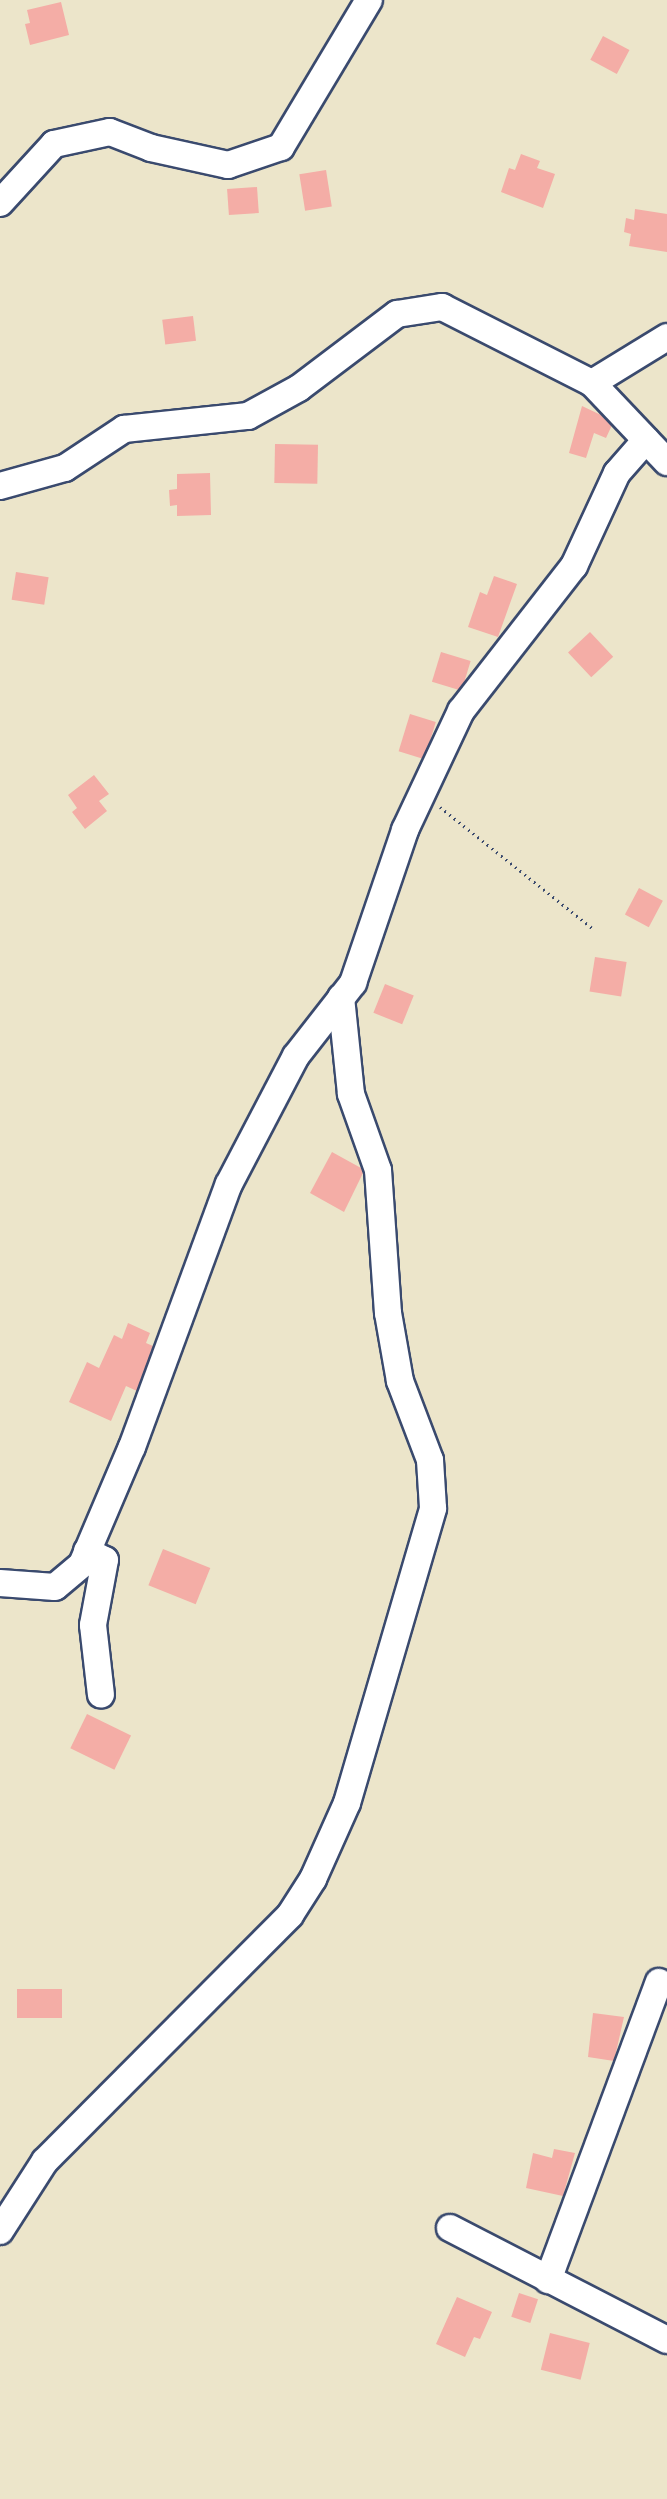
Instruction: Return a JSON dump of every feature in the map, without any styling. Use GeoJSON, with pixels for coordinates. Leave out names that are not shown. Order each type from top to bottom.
{"type":"FeatureCollection","features":[{"type":"Feature","properties":{"kind":"street"},"geometry":{"type":"LineString","coordinates":[[0,203],[54,144],[110,132],[151,148],[228,165],[281,147],[369,0]]}},
{"type":"Feature","properties":{"kind":"street"},"geometry":{"type":"LineString","coordinates":[[0,486],[65,468],[124,429],[248,416],[299,388],[397,314],[442,307],[592,383],[667,462]]}},
{"type":"Feature","properties":{"kind":"street"},"geometry":{"type":"LineString","coordinates":[[592,383],[667,337]]}},
{"type":"Feature","properties":{"kind":"street"},"geometry":{"type":"LineString","coordinates":[[0,1583],[55,1587],[82,1564],[132,1447],[229,1184],[296,1056],[353,983],[405,830],[461,711],[574,566],[617,473],[646,440]]}},
{"type":"Feature","properties":{"kind":"street"},"geometry":{"type":"LineString","coordinates":[[0,2231],[45,2161],[290,1915],[313,1878],[347,1803],[433,1508],[430,1460],[399,1381],[388,1313],[378,1170],[351,1094],[341,998]]}},
{"type":"Feature","properties":{"kind":"street"},"geometry":{"type":"LineString","coordinates":[[87,1551],[105,1560],[93,1625],[100,1695]]}},
{"type":"Feature","properties":{"kind":"street"},"geometry":{"type":"LineString","coordinates":[[548,2280],[659,1982]]}},
{"type":"Feature","properties":{"kind":"street"},"geometry":{"type":"LineString","coordinates":[[450,2228],[667,2340]]}},
{"type":"Feature","properties":{"kind":"path"},"geometry":{"type":"LineString","coordinates":[[422,793],[592,928]]}},
{"type":"Feature","properties":{"kind":"building"},"geometry":{"type":"Polygon","coordinates":[[[61,2],[69,35],[30,45],[25,24],[30,23],[27,10],[61,2]]]}},
{"type":"Feature","properties":{"kind":"building"},"geometry":{"type":"Polygon","coordinates":[[[603,36],[629,50],[617,74],[590,60],[603,36]]]}},
{"type":"Feature","properties":{"kind":"building"},"geometry":{"type":"Polygon","coordinates":[[[521,154],[540,161],[537,168],[555,174],[543,208],[501,192],[509,168],[515,170],[521,154]]]}},
{"type":"Feature","properties":{"kind":"building"},"geometry":{"type":"Polygon","coordinates":[[[326,170],[332,207],[305,211],[299,174],[326,170]]]}},
{"type":"Feature","properties":{"kind":"building"},"geometry":{"type":"Polygon","coordinates":[[[257,187],[259,213],[229,215],[227,189],[257,187]]]}},
{"type":"Feature","properties":{"kind":"building"},"geometry":{"type":"Polygon","coordinates":[[[635,209],[667,214],[667,252],[629,246],[631,234],[624,232],[626,218],[634,220],[635,209]]]}},
{"type":"Feature","properties":{"kind":"building"},"geometry":{"type":"Polygon","coordinates":[[[193,316],[196,341],[165,345],[162,320],[193,316]]]}},
{"type":"Feature","properties":{"kind":"building"},"geometry":{"type":"Polygon","coordinates":[[[582,406],[601,415],[612,425],[606,438],[594,433],[586,458],[569,453],[582,406]]]}},
{"type":"Feature","properties":{"kind":"building"},"geometry":{"type":"Polygon","coordinates":[[[275,444],[318,445],[317,484],[274,483],[275,444]]]}},
{"type":"Feature","properties":{"kind":"building"},"geometry":{"type":"Polygon","coordinates":[[[210,473],[211,515],[177,516],[177,505],[170,506],[169,490],[177,489],[177,474],[210,473]]]}},
{"type":"Feature","properties":{"kind":"building"},"geometry":{"type":"Polygon","coordinates":[[[16,572],[49,577],[44,605],[12,600],[16,572]]]}},
{"type":"Feature","properties":{"kind":"building"},"geometry":{"type":"Polygon","coordinates":[[[494,576],[517,584],[498,637],[468,627],[480,592],[487,595],[494,576]]]}},
{"type":"Feature","properties":{"kind":"building"},"geometry":{"type":"Polygon","coordinates":[[[590,632],[613,657],[591,677],[568,652],[590,632]]]}},
{"type":"Feature","properties":{"kind":"building"},"geometry":{"type":"Polygon","coordinates":[[[441,652],[471,661],[462,691],[432,682],[441,652]]]}},
{"type":"Feature","properties":{"kind":"building"},"geometry":{"type":"Polygon","coordinates":[[[410,714],[436,722],[424,759],[399,751],[410,714]]]}},
{"type":"Feature","properties":{"kind":"building"},"geometry":{"type":"Polygon","coordinates":[[[94,775],[109,794],[99,801],[107,811],[85,829],[72,812],[77,808],[68,795],[94,775]]]}},
{"type":"Feature","properties":{"kind":"building"},"geometry":{"type":"Polygon","coordinates":[[[639,888],[663,901],[649,927],[625,914],[639,888]]]}},
{"type":"Feature","properties":{"kind":"building"},"geometry":{"type":"Polygon","coordinates":[[[595,957],[627,962],[621,997],[590,992],[595,957]]]}},
{"type":"Feature","properties":{"kind":"building"},"geometry":{"type":"Polygon","coordinates":[[[385,984],[414,996],[402,1024],[373,1013],[385,984]]]}},
{"type":"Feature","properties":{"kind":"building"},"geometry":{"type":"Polygon","coordinates":[[[332,1152],[361,1168],[363,1173],[344,1212],[310,1193],[332,1152]]]}},
{"type":"Feature","properties":{"kind":"building"},"geometry":{"type":"Polygon","coordinates":[[[128,1323],[150,1333],[146,1343],[153,1346],[137,1391],[126,1386],[111,1421],[69,1402],[87,1362],[99,1368],[114,1335],[122,1339],[128,1323]]]}},
{"type":"Feature","properties":{"kind":"building"},"geometry":{"type":"Polygon","coordinates":[[[163,1549],[210,1568],[196,1604],[148,1585],[163,1549]]]}},
{"type":"Feature","properties":{"kind":"building"},"geometry":{"type":"Polygon","coordinates":[[[87,1714],[131,1735],[114,1770],[70,1748],[87,1714]]]}},
{"type":"Feature","properties":{"kind":"building"},"geometry":{"type":"Polygon","coordinates":[[[17,1989],[62,1989],[62,2018],[17,2018],[17,1989]]]}},
{"type":"Feature","properties":{"kind":"building"},"geometry":{"type":"Polygon","coordinates":[[[593,2013],[624,2017],[614,2061],[588,2057],[593,2013]]]}},
{"type":"Feature","properties":{"kind":"building"},"geometry":{"type":"Polygon","coordinates":[[[554,2149],[575,2153],[563,2196],[526,2188],[533,2153],[552,2158],[554,2149]]]}},
{"type":"Feature","properties":{"kind":"building"},"geometry":{"type":"Polygon","coordinates":[[[519,2293],[538,2299],[530,2323],[511,2317],[519,2293]]]}},
{"type":"Feature","properties":{"kind":"building"},"geometry":{"type":"Polygon","coordinates":[[[457,2297],[492,2312],[480,2339],[474,2337],[465,2357],[436,2344],[457,2297]]]}},
{"type":"Feature","properties":{"kind":"building"},"geometry":{"type":"Polygon","coordinates":[[[550,2333],[590,2343],[581,2380],[541,2370],[550,2333]]]}}]}
